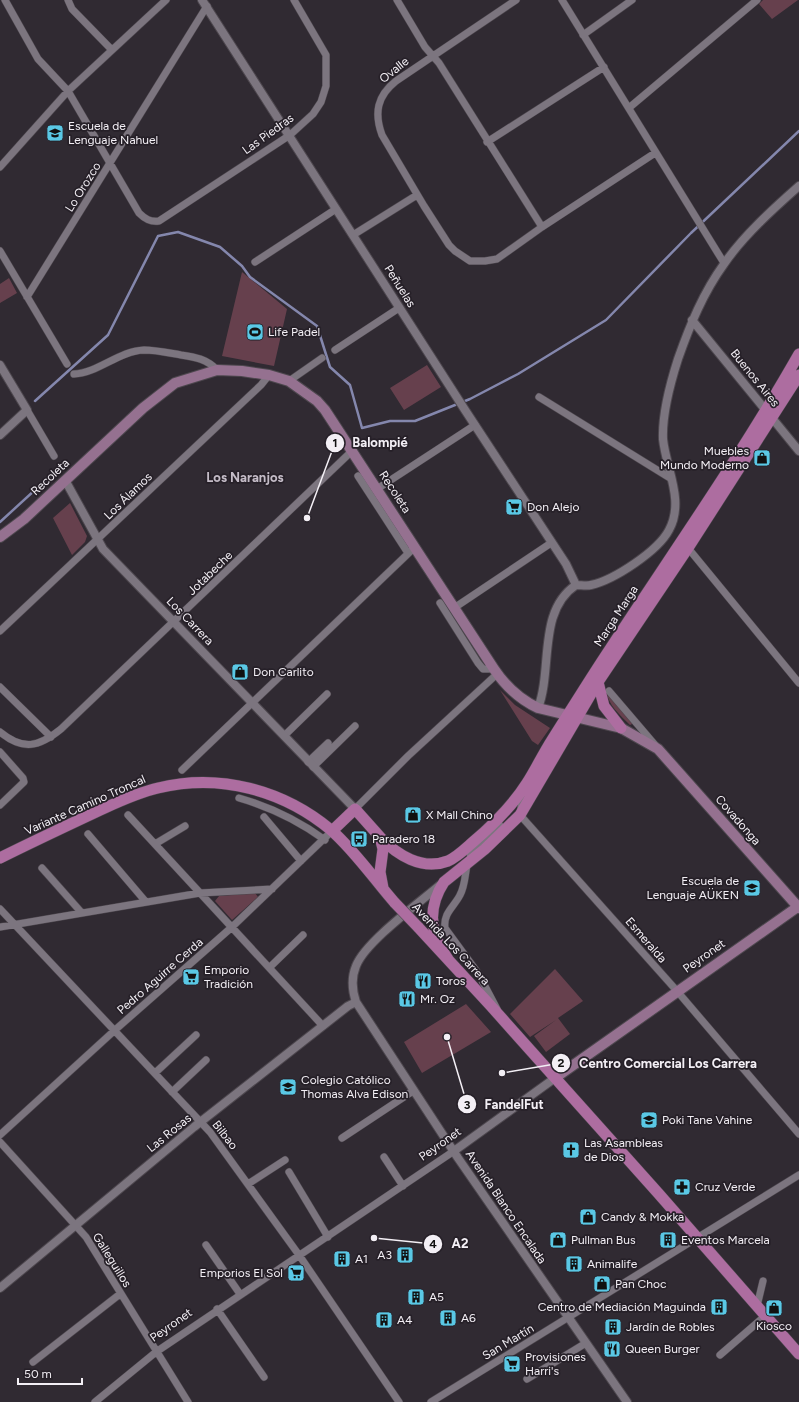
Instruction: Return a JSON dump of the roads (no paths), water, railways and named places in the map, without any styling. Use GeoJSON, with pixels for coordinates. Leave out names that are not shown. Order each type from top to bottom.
{"type":"FeatureCollection","features":[{"type":"Feature","properties":{"kind":"main road","name":"Marga Marga"},"geometry":{"type":"LineString","coordinates":[[444,882],[467,865],[520,814],[572,717],[598,682],[688,548],[769,415],[799,354]]}},
{"type":"Feature","properties":{"kind":"main road","name":"Recoleta"},"geometry":{"type":"LineString","coordinates":[[0,538],[24,519],[143,408],[175,383],[216,370],[269,375],[290,381],[317,401],[326,410],[377,489],[412,550],[454,608],[509,690],[527,703],[538,708],[572,717]]}},
{"type":"Feature","properties":{"kind":"main road","name":"Marga Marga"},"geometry":{"type":"LineString","coordinates":[[525,788],[769,415],[799,375]]}},
{"type":"Feature","properties":{"kind":"main road"},"geometry":{"type":"LineString","coordinates":[[598,682],[604,706],[622,728]]}},
{"type":"Feature","properties":{"kind":"main road","name":"Covadonga"},"geometry":{"type":"LineString","coordinates":[[572,717],[622,728],[658,749],[798,907]]}},
{"type":"Feature","properties":{"kind":"main road","name":"Variante Camino Troncal"},"geometry":{"type":"LineString","coordinates":[[0,858],[134,795],[158,787],[190,782],[240,785],[260,790],[287,801],[314,817],[332,831],[384,890]]}},
{"type":"Feature","properties":{"kind":"main road"},"geometry":{"type":"LineString","coordinates":[[332,831],[355,809],[392,848],[414,861],[435,864],[447,861],[466,848],[490,827],[525,788]]}},
{"type":"Feature","properties":{"kind":"main road"},"geometry":{"type":"LineString","coordinates":[[380,837],[383,849],[380,872],[384,890]]}},
{"type":"Feature","properties":{"kind":"main road"},"geometry":{"type":"LineString","coordinates":[[444,882],[436,896],[432,919],[437,943],[448,960]]}},
{"type":"Feature","properties":{"kind":"main road","name":"Avenida Los Carrera"},"geometry":{"type":"LineString","coordinates":[[384,890],[499,1015],[799,1354]]}},
{"type":"Feature","properties":{"kind":"main road","name":"Peyronet"},"geometry":{"type":"LineString","coordinates":[[555,1078],[798,907]]}},
{"type":"Feature","properties":{"kind":"street"},"geometry":{"type":"LineString","coordinates":[[5,0],[38,59],[68,91],[111,163]]}},
{"type":"Feature","properties":{"kind":"street"},"geometry":{"type":"LineString","coordinates":[[0,167],[68,91],[166,0]]}},
{"type":"Feature","properties":{"kind":"street","name":"Las Piedras"},"geometry":{"type":"LineString","coordinates":[[111,163],[139,213],[149,220],[159,221],[290,135],[313,114],[321,102],[326,86],[327,69],[326,56],[294,0]]}},
{"type":"Feature","properties":{"kind":"street"},"geometry":{"type":"LineString","coordinates":[[397,0],[424,47],[439,63],[487,142],[542,227]]}},
{"type":"Feature","properties":{"kind":"street","name":"Ovalle"},"geometry":{"type":"LineString","coordinates":[[516,0],[389,86],[383,94],[377,109],[377,117],[382,135],[449,245],[470,261],[497,259],[542,227],[655,153]]}},
{"type":"Feature","properties":{"kind":"street"},"geometry":{"type":"LineString","coordinates":[[562,0],[630,107],[655,153],[724,263]]}},
{"type":"Feature","properties":{"kind":"street"},"geometry":{"type":"LineString","coordinates":[[583,35],[632,0]]}},
{"type":"Feature","properties":{"kind":"street"},"geometry":{"type":"LineString","coordinates":[[630,107],[757,0]]}},
{"type":"Feature","properties":{"kind":"street"},"geometry":{"type":"LineString","coordinates":[[70,1],[72,9],[112,49]]}},
{"type":"Feature","properties":{"kind":"street","name":"Peñuelas"},"geometry":{"type":"LineString","coordinates":[[205,3],[399,308],[551,543],[571,571],[576,585]]}},
{"type":"Feature","properties":{"kind":"street","name":"Lo Orozco"},"geometry":{"type":"LineString","coordinates":[[27,297],[111,163],[205,3]]}},
{"type":"Feature","properties":{"kind":"street"},"geometry":{"type":"LineString","coordinates":[[487,142],[604,67]]}},
{"type":"Feature","properties":{"kind":"street"},"geometry":{"type":"LineString","coordinates":[[538,708],[543,695],[551,622],[555,609],[563,595],[576,585],[590,586],[616,574],[655,546],[669,531],[673,518],[675,496],[670,478],[663,438],[664,417],[673,374],[692,320],[724,263],[746,237],[799,186]]}},
{"type":"Feature","properties":{"kind":"street"},"geometry":{"type":"LineString","coordinates":[[353,235],[417,194]]}},
{"type":"Feature","properties":{"kind":"street"},"geometry":{"type":"LineString","coordinates":[[255,262],[336,209]]}},
{"type":"Feature","properties":{"kind":"street"},"geometry":{"type":"LineString","coordinates":[[0,251],[67,364]]}},
{"type":"Feature","properties":{"kind":"street"},"geometry":{"type":"LineString","coordinates":[[335,350],[399,308]]}},
{"type":"Feature","properties":{"kind":"street","name":"Buenos Aires"},"geometry":{"type":"LineString","coordinates":[[692,320],[799,451]]}},
{"type":"Feature","properties":{"kind":"street","name":"Recoleta"},"geometry":{"type":"LineString","coordinates":[[74,374],[82,373],[122,356],[143,350],[191,356],[210,363],[216,370]]}},
{"type":"Feature","properties":{"kind":"street"},"geometry":{"type":"LineString","coordinates":[[290,381],[322,358]]}},
{"type":"Feature","properties":{"kind":"street"},"geometry":{"type":"LineString","coordinates":[[0,365],[54,456]]}},
{"type":"Feature","properties":{"kind":"street","name":"Los Álamos"},"geometry":{"type":"LineString","coordinates":[[0,631],[98,541],[130,507],[261,385],[269,375]]}},
{"type":"Feature","properties":{"kind":"street"},"geometry":{"type":"LineString","coordinates":[[539,397],[670,478]]}},
{"type":"Feature","properties":{"kind":"street"},"geometry":{"type":"LineString","coordinates":[[0,435],[27,410]]}},
{"type":"Feature","properties":{"kind":"street"},"geometry":{"type":"LineString","coordinates":[[377,489],[475,425]]}},
{"type":"Feature","properties":{"kind":"street","name":"Jotabeche"},"geometry":{"type":"LineString","coordinates":[[0,732],[18,743],[31,745],[51,737],[174,622],[353,450]]}},
{"type":"Feature","properties":{"kind":"street","name":"Recoleta"},"geometry":{"type":"LineString","coordinates":[[358,476],[412,550]]}},
{"type":"Feature","properties":{"kind":"street","name":"Los Carrera"},"geometry":{"type":"LineString","coordinates":[[65,480],[103,549],[284,736],[310,765],[355,809]]}},
{"type":"Feature","properties":{"kind":"street"},"geometry":{"type":"LineString","coordinates":[[454,608],[551,543]]}},
{"type":"Feature","properties":{"kind":"street"},"geometry":{"type":"LineString","coordinates":[[688,548],[799,683]]}},
{"type":"Feature","properties":{"kind":"street"},"geometry":{"type":"LineString","coordinates":[[182,770],[412,550]]}},
{"type":"Feature","properties":{"kind":"street"},"geometry":{"type":"LineString","coordinates":[[440,603],[478,663],[483,669],[495,671]]}},
{"type":"Feature","properties":{"kind":"street"},"geometry":{"type":"LineString","coordinates":[[355,809],[495,671]]}},
{"type":"Feature","properties":{"kind":"street"},"geometry":{"type":"LineString","coordinates":[[0,687],[51,737]]}},
{"type":"Feature","properties":{"kind":"street","name":"Covadonga"},"geometry":{"type":"LineString","coordinates":[[609,691],[658,749]]}},
{"type":"Feature","properties":{"kind":"street"},"geometry":{"type":"LineString","coordinates":[[284,736],[327,694]]}},
{"type":"Feature","properties":{"kind":"street"},"geometry":{"type":"LineString","coordinates":[[310,765],[355,726]]}},
{"type":"Feature","properties":{"kind":"street"},"geometry":{"type":"LineString","coordinates":[[310,765],[328,743]]}},
{"type":"Feature","properties":{"kind":"street"},"geometry":{"type":"LineString","coordinates":[[0,752],[23,778],[24,782],[0,805]]}},
{"type":"Feature","properties":{"kind":"street"},"geometry":{"type":"LineString","coordinates":[[520,814],[525,788]]}},
{"type":"Feature","properties":{"kind":"street","name":"Marga Marga"},"geometry":{"type":"LineString","coordinates":[[356,1002],[352,986],[353,976],[356,965],[362,955],[387,930],[444,882],[511,812],[525,788]]}},
{"type":"Feature","properties":{"kind":"street"},"geometry":{"type":"LineString","coordinates":[[239,798],[277,811],[325,840]]}},
{"type":"Feature","properties":{"kind":"street","name":"Esmeralda"},"geometry":{"type":"LineString","coordinates":[[520,814],[677,991],[799,1134]]}},
{"type":"Feature","properties":{"kind":"street"},"geometry":{"type":"LineString","coordinates":[[128,815],[323,1026]]}},
{"type":"Feature","properties":{"kind":"street"},"geometry":{"type":"LineString","coordinates":[[264,818],[301,861]]}},
{"type":"Feature","properties":{"kind":"street"},"geometry":{"type":"LineString","coordinates":[[154,844],[185,826]]}},
{"type":"Feature","properties":{"kind":"street","name":"Pedro Aguirre Cerda"},"geometry":{"type":"LineString","coordinates":[[0,1135],[115,1030],[232,927],[325,840],[332,831]]}},
{"type":"Feature","properties":{"kind":"street"},"geometry":{"type":"LineString","coordinates":[[88,834],[146,902]]}},
{"type":"Feature","properties":{"kind":"street","name":"Avenida Los Carrera"},"geometry":{"type":"LineString","coordinates":[[467,865],[464,885],[459,897],[448,911],[445,919],[445,928],[478,973],[493,999],[499,1015]]}},
{"type":"Feature","properties":{"kind":"street"},"geometry":{"type":"LineString","coordinates":[[42,868],[82,912]]}},
{"type":"Feature","properties":{"kind":"street"},"geometry":{"type":"LineString","coordinates":[[0,927],[200,893],[272,889]]}},
{"type":"Feature","properties":{"kind":"street","name":"Bilbao"},"geometry":{"type":"LineString","coordinates":[[0,909],[201,1123],[248,1184],[299,1255],[399,1402]]}},
{"type":"Feature","properties":{"kind":"street"},"geometry":{"type":"LineString","coordinates":[[270,967],[303,935]]}},
{"type":"Feature","properties":{"kind":"street","name":"Las Rosas"},"geometry":{"type":"LineString","coordinates":[[0,1288],[201,1123],[348,1006],[356,1002]]}},
{"type":"Feature","properties":{"kind":"street","name":"Avenida Blanco Encalada"},"geometry":{"type":"LineString","coordinates":[[356,1002],[413,1091],[567,1318],[627,1402]]}},
{"type":"Feature","properties":{"kind":"street"},"geometry":{"type":"LineString","coordinates":[[154,1073],[196,1035]]}},
{"type":"Feature","properties":{"kind":"street"},"geometry":{"type":"LineString","coordinates":[[172,1092],[206,1060]]}},
{"type":"Feature","properties":{"kind":"street","name":"Peyronet"},"geometry":{"type":"LineString","coordinates":[[95,1402],[156,1352],[454,1151],[555,1078]]}},
{"type":"Feature","properties":{"kind":"street"},"geometry":{"type":"LineString","coordinates":[[342,1138],[413,1091]]}},
{"type":"Feature","properties":{"kind":"street","name":"Galleguillos"},"geometry":{"type":"LineString","coordinates":[[0,1142],[86,1237],[188,1402]]}},
{"type":"Feature","properties":{"kind":"street"},"geometry":{"type":"LineString","coordinates":[[384,1157],[403,1186]]}},
{"type":"Feature","properties":{"kind":"street"},"geometry":{"type":"LineString","coordinates":[[248,1184],[285,1160]]}},
{"type":"Feature","properties":{"kind":"street"},"geometry":{"type":"LineString","coordinates":[[289,1172],[328,1237]]}},
{"type":"Feature","properties":{"kind":"street","name":"San Martín"},"geometry":{"type":"LineString","coordinates":[[431,1402],[799,1175]]}},
{"type":"Feature","properties":{"kind":"street"},"geometry":{"type":"LineString","coordinates":[[206,1245],[240,1294]]}},
{"type":"Feature","properties":{"kind":"street"},"geometry":{"type":"LineString","coordinates":[[756,1306],[763,1281]]}},
{"type":"Feature","properties":{"kind":"street"},"geometry":{"type":"LineString","coordinates":[[33,1362],[120,1294]]}},
{"type":"Feature","properties":{"kind":"street"},"geometry":{"type":"LineString","coordinates":[[218,1309],[264,1377]]}},
{"type":"Feature","properties":{"kind":"street"},"geometry":{"type":"LineString","coordinates":[[720,1355],[765,1316]]}},
{"type":"Feature","properties":{"kind":"street"},"geometry":{"type":"LineString","coordinates":[[527,1379],[586,1344]]}},
{"type":"Feature","properties":{"kind":"waterway"},"geometry":{"type":"LineString","coordinates":[[35,401],[108,335],[158,236],[178,232],[220,247],[242,266],[250,277],[317,326],[330,367],[350,385],[362,428],[390,421],[415,421],[470,399],[518,374],[606,320],[691,233],[799,131]]}},
{"type":"Feature","properties":{"kind":"waterway"},"geometry":{"type":"LineString","coordinates":[[0,522],[60,467]]}},
{"type":"Feature","properties":{"kind":"place","name":"Escuela de Lenguaje Nahuel"},"geometry":{"type":"Point","coordinates":[55,133]}},
{"type":"Feature","properties":{"kind":"place","name":"Life Padel"},"geometry":{"type":"Point","coordinates":[255,332]}},
{"type":"Feature","properties":{"kind":"place","name":"Muebles Mundo Moderno"},"geometry":{"type":"Point","coordinates":[762,458]}},
{"type":"Feature","properties":{"kind":"place","name":"Don Alejo"},"geometry":{"type":"Point","coordinates":[514,507]}},
{"type":"Feature","properties":{"kind":"place","name":"Balompié"},"geometry":{"type":"Point","coordinates":[307,518]}},
{"type":"Feature","properties":{"kind":"place","name":"Don Carlito"},"geometry":{"type":"Point","coordinates":[240,672]}},
{"type":"Feature","properties":{"kind":"place","name":"X Mall Chino"},"geometry":{"type":"Point","coordinates":[413,815]}},
{"type":"Feature","properties":{"kind":"place","name":"Paradero 18"},"geometry":{"type":"Point","coordinates":[359,839]}},
{"type":"Feature","properties":{"kind":"place","name":"Escuela de Lenguaje AÜKEN"},"geometry":{"type":"Point","coordinates":[752,888]}},
{"type":"Feature","properties":{"kind":"place","name":"Emporio Tradición"},"geometry":{"type":"Point","coordinates":[191,977]}},
{"type":"Feature","properties":{"kind":"place","name":"Toros"},"geometry":{"type":"Point","coordinates":[423,981]}},
{"type":"Feature","properties":{"kind":"place","name":"Mr. Oz"},"geometry":{"type":"Point","coordinates":[407,999]}},
{"type":"Feature","properties":{"kind":"place","name":"FandelFut"},"geometry":{"type":"Point","coordinates":[447,1037]}},
{"type":"Feature","properties":{"kind":"place","name":"Centro Comercial Los Carrera"},"geometry":{"type":"Point","coordinates":[502,1073]}},
{"type":"Feature","properties":{"kind":"place","name":"Colegio Católico Thomas Alva Edison"},"geometry":{"type":"Point","coordinates":[288,1087]}},
{"type":"Feature","properties":{"kind":"place","name":"Poki Tane Vahine"},"geometry":{"type":"Point","coordinates":[649,1120]}},
{"type":"Feature","properties":{"kind":"place","name":"Las Asambleas de Dios"},"geometry":{"type":"Point","coordinates":[571,1150]}},
{"type":"Feature","properties":{"kind":"place","name":"Cruz Verde"},"geometry":{"type":"Point","coordinates":[682,1187]}},
{"type":"Feature","properties":{"kind":"place","name":"Candy & Mokka"},"geometry":{"type":"Point","coordinates":[588,1217]}},
{"type":"Feature","properties":{"kind":"place","name":"A2"},"geometry":{"type":"Point","coordinates":[374,1238]}},
{"type":"Feature","properties":{"kind":"place","name":"Pullman Bus"},"geometry":{"type":"Point","coordinates":[558,1240]}},
{"type":"Feature","properties":{"kind":"place","name":"Eventos Marcela"},"geometry":{"type":"Point","coordinates":[668,1240]}},
{"type":"Feature","properties":{"kind":"place","name":"A3"},"geometry":{"type":"Point","coordinates":[405,1255]}},
{"type":"Feature","properties":{"kind":"place","name":"A1"},"geometry":{"type":"Point","coordinates":[342,1259]}},
{"type":"Feature","properties":{"kind":"place","name":"Animalife"},"geometry":{"type":"Point","coordinates":[574,1264]}},
{"type":"Feature","properties":{"kind":"place","name":"Emporios El Sol"},"geometry":{"type":"Point","coordinates":[296,1273]}},
{"type":"Feature","properties":{"kind":"place","name":"Pan Choc"},"geometry":{"type":"Point","coordinates":[602,1284]}},
{"type":"Feature","properties":{"kind":"place","name":"A5"},"geometry":{"type":"Point","coordinates":[416,1297]}},
{"type":"Feature","properties":{"kind":"place","name":"Centro de Mediación Maguinda"},"geometry":{"type":"Point","coordinates":[719,1307]}},
{"type":"Feature","properties":{"kind":"place","name":"Kiosco"},"geometry":{"type":"Point","coordinates":[774,1308]}},
{"type":"Feature","properties":{"kind":"place","name":"A6"},"geometry":{"type":"Point","coordinates":[448,1318]}},
{"type":"Feature","properties":{"kind":"place","name":"A4"},"geometry":{"type":"Point","coordinates":[384,1320]}},
{"type":"Feature","properties":{"kind":"place","name":"Jardín de Robles"},"geometry":{"type":"Point","coordinates":[613,1327]}},
{"type":"Feature","properties":{"kind":"place","name":"Queen Burger"},"geometry":{"type":"Point","coordinates":[612,1349]}},
{"type":"Feature","properties":{"kind":"place","name":"Provisiones Harri's"},"geometry":{"type":"Point","coordinates":[512,1364]}},
{"type":"Feature","properties":{"kind":"district","name":"Los Naranjos"},"geometry":{"type":"Point","coordinates":[245,477]}}]}
